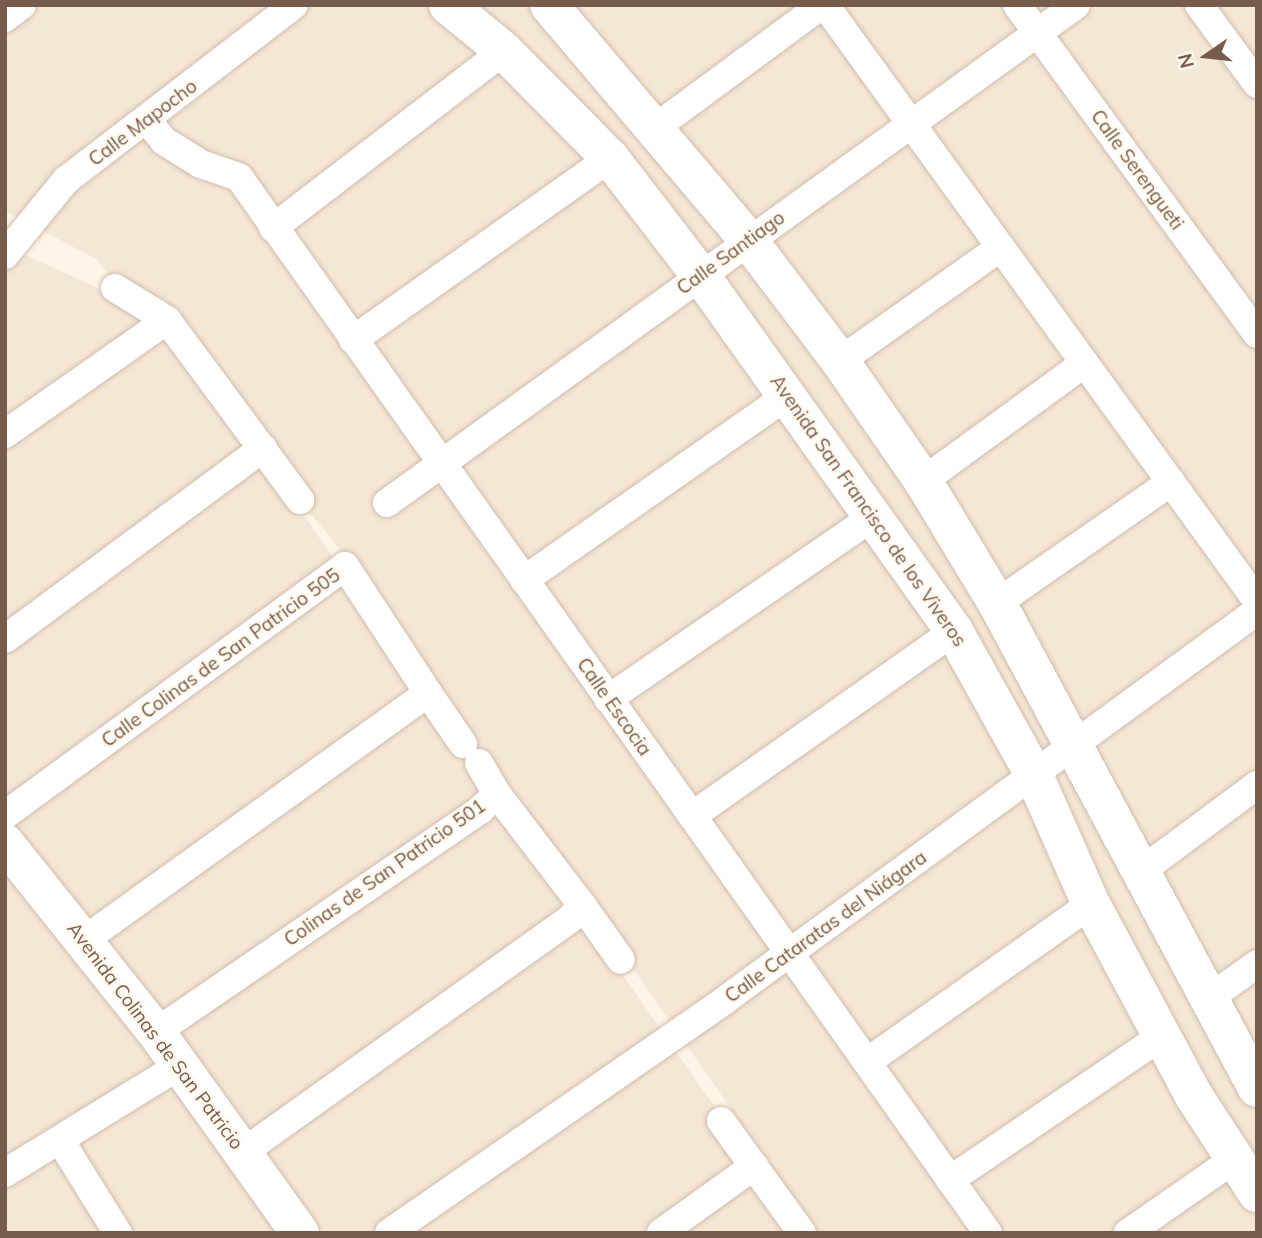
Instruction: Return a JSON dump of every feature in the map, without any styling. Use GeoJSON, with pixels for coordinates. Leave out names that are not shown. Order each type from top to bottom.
{"type":"FeatureCollection","features":[{"type":"Feature","properties":{"kind":"street"},"geometry":{"type":"LineString","coordinates":[[5,18],[22,5]]}},
{"type":"Feature","properties":{"kind":"street","name":"Calle Mapocho"},"geometry":{"type":"LineString","coordinates":[[7,247],[66,180],[294,5]]}},
{"type":"Feature","properties":{"kind":"street","name":"Avenida San Francisco de los Viveros"},"geometry":{"type":"LineString","coordinates":[[448,5],[504,51],[610,158],[788,395],[871,518],[954,631],[1034,775],[1091,904],[1162,1036],[1257,1193]]}},
{"type":"Feature","properties":{"kind":"street"},"geometry":{"type":"LineString","coordinates":[[656,128],[824,5],[1257,601]]}},
{"type":"Feature","properties":{"kind":"street","name":"Calle Serengueti"},"geometry":{"type":"LineString","coordinates":[[1017,5],[1257,334]]}},
{"type":"Feature","properties":{"kind":"street","name":"Calle Santiago"},"geometry":{"type":"LineString","coordinates":[[387,503],[439,461],[1076,5]]}},
{"type":"Feature","properties":{"kind":"street"},"geometry":{"type":"LineString","coordinates":[[1199,5],[1254,74]]}},
{"type":"Feature","properties":{"kind":"street"},"geometry":{"type":"LineString","coordinates":[[559,8],[748,241],[840,360],[923,481],[997,603],[1257,1088]]}},
{"type":"Feature","properties":{"kind":"street"},"geometry":{"type":"LineString","coordinates":[[273,228],[504,51]]}},
{"type":"Feature","properties":{"kind":"street","name":"Calle Escocia"},"geometry":{"type":"LineString","coordinates":[[147,120],[164,141],[201,164],[239,177],[988,1233]]}},
{"type":"Feature","properties":{"kind":"street"},"geometry":{"type":"LineString","coordinates":[[353,340],[610,158]]}},
{"type":"Feature","properties":{"kind":"street"},"geometry":{"type":"LineString","coordinates":[[840,360],[1000,247]]}},
{"type":"Feature","properties":{"kind":"street"},"geometry":{"type":"LineString","coordinates":[[115,288],[167,320],[300,500]]}},
{"type":"Feature","properties":{"kind":"street"},"geometry":{"type":"LineString","coordinates":[[5,434],[167,320]]}},
{"type":"Feature","properties":{"kind":"street"},"geometry":{"type":"LineString","coordinates":[[923,481],[1085,363]]}},
{"type":"Feature","properties":{"kind":"street"},"geometry":{"type":"LineString","coordinates":[[524,580],[788,395]]}},
{"type":"Feature","properties":{"kind":"street"},"geometry":{"type":"LineString","coordinates":[[5,639],[263,448]]}},
{"type":"Feature","properties":{"kind":"street"},"geometry":{"type":"LineString","coordinates":[[997,603],[1171,482]]}},
{"type":"Feature","properties":{"kind":"street"},"geometry":{"type":"LineString","coordinates":[[608,699],[871,518]]}},
{"type":"Feature","properties":{"kind":"street","name":"Calle Colinas de San Patricio 505"},"geometry":{"type":"LineString","coordinates":[[5,815],[345,566],[428,693]]}},
{"type":"Feature","properties":{"kind":"street","name":"Calle Cataratas del Niágara"},"geometry":{"type":"LineString","coordinates":[[388,1233],[790,953],[1257,611]]}},
{"type":"Feature","properties":{"kind":"street"},"geometry":{"type":"LineString","coordinates":[[692,816],[954,631]]}},
{"type":"Feature","properties":{"kind":"street"},"geometry":{"type":"LineString","coordinates":[[84,940],[428,693],[497,794]]}},
{"type":"Feature","properties":{"kind":"street"},"geometry":{"type":"LineString","coordinates":[[1140,872],[1257,785]]}},
{"type":"Feature","properties":{"kind":"street","name":"Colinas de San Patricio 501"},"geometry":{"type":"LineString","coordinates":[[156,1032],[480,810],[497,794],[621,960]]}},
{"type":"Feature","properties":{"kind":"street","name":"Avenida Colinas de San Patricio"},"geometry":{"type":"LineString","coordinates":[[5,843],[156,1032],[300,1233]]}},
{"type":"Feature","properties":{"kind":"street"},"geometry":{"type":"LineString","coordinates":[[867,1062],[1091,904]]}},
{"type":"Feature","properties":{"kind":"street"},"geometry":{"type":"LineString","coordinates":[[242,1153],[570,919],[582,905]]}},
{"type":"Feature","properties":{"kind":"street"},"geometry":{"type":"LineString","coordinates":[[1208,999],[1257,964]]}},
{"type":"Feature","properties":{"kind":"street"},"geometry":{"type":"LineString","coordinates":[[950,1180],[1162,1036]]}},
{"type":"Feature","properties":{"kind":"street"},"geometry":{"type":"LineString","coordinates":[[5,1173],[179,1066]]}},
{"type":"Feature","properties":{"kind":"street"},"geometry":{"type":"LineString","coordinates":[[721,1121],[802,1233]]}},
{"type":"Feature","properties":{"kind":"street"},"geometry":{"type":"LineString","coordinates":[[60,1140],[118,1233]]}},
{"type":"Feature","properties":{"kind":"street"},"geometry":{"type":"LineString","coordinates":[[1128,1233],[1236,1158]]}},
{"type":"Feature","properties":{"kind":"street"},"geometry":{"type":"LineString","coordinates":[[660,1233],[754,1166]]}},
{"type":"Feature","properties":{"kind":"shaded area"},"geometry":{"type":"Polygon","coordinates":[[[5,5],[1257,5],[1257,1233],[818,1233],[335,543],[266,461],[802,1233],[5,1233],[5,246],[134,304],[96,259],[5,211],[5,5]]]}}]}
